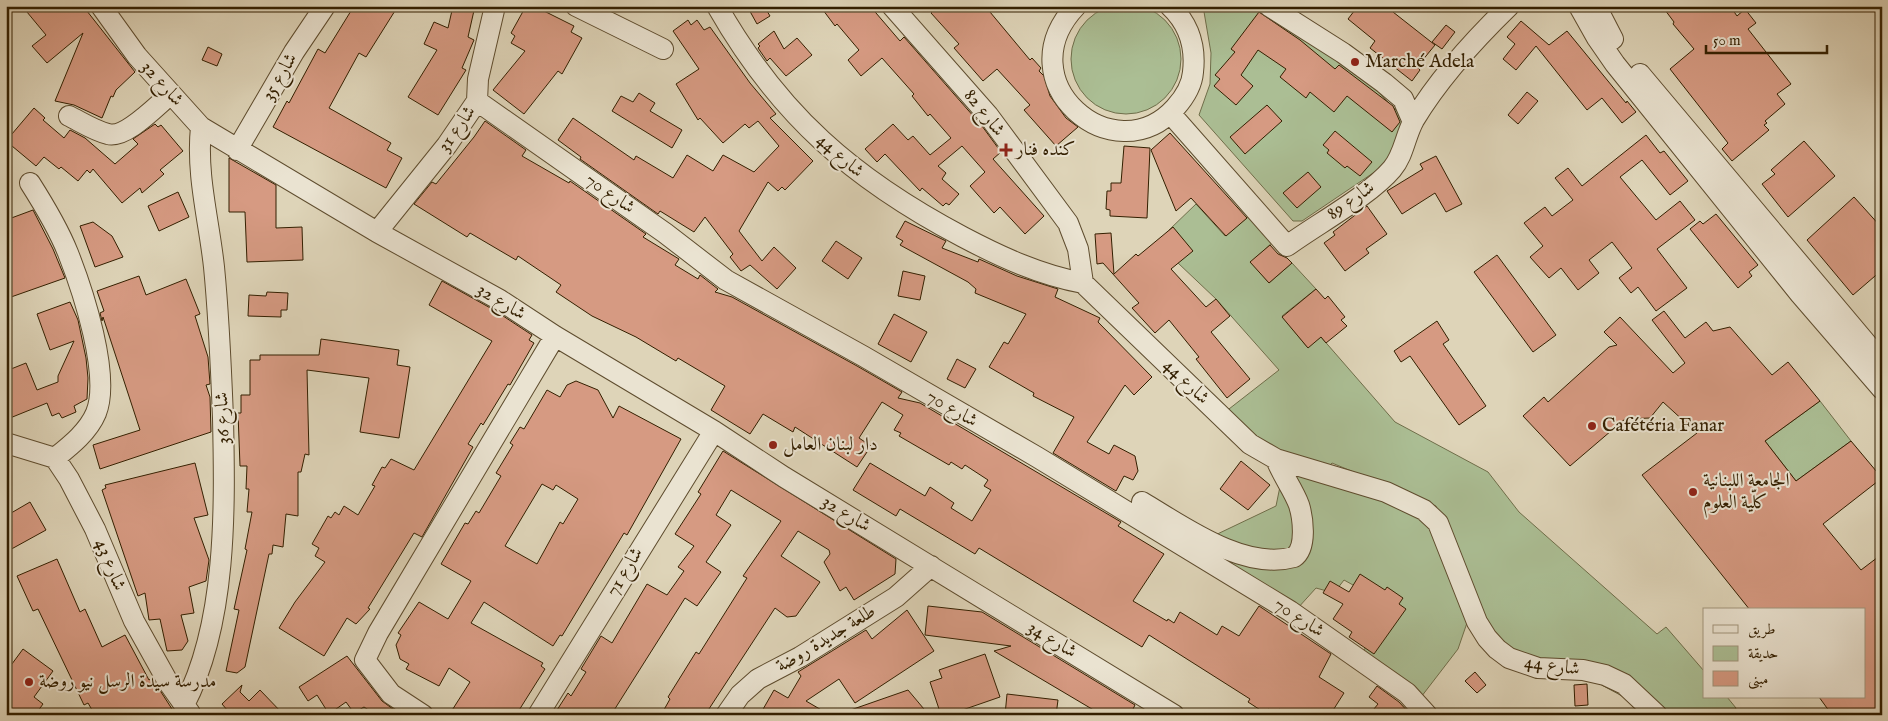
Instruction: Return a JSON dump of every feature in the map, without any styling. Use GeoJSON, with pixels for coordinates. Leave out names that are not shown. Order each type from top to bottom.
{"type":"FeatureCollection","features":[{"type":"Feature","properties":{"kind":"street","name":"شارع 32"},"geometry":{"type":"LineString","coordinates":[[101,6],[137,56],[201,127],[377,232],[500,300],[555,336],[714,431],[784,477],[931,566]]}},
{"type":"Feature","properties":{"kind":"street","name":"شارع 35"},"geometry":{"type":"LineString","coordinates":[[237,150],[294,52],[325,6]]}},
{"type":"Feature","properties":{"kind":"street","name":"شارع 31"},"geometry":{"type":"LineString","coordinates":[[377,232],[447,145],[477,102],[478,79],[495,6]]}},
{"type":"Feature","properties":{"kind":"street"},"geometry":{"type":"LineString","coordinates":[[576,6],[663,49]]}},
{"type":"Feature","properties":{"kind":"street","name":"شارع 44"},"geometry":{"type":"LineString","coordinates":[[717,6],[757,68],[778,96],[822,143],[870,182],[941,225],[998,255],[1052,276],[1083,283],[1233,430],[1250,444],[1276,459],[1386,492],[1424,510],[1438,523],[1477,622],[1487,638],[1508,658],[1538,668],[1583,670],[1605,675],[1624,684],[1657,715]]}},
{"type":"Feature","properties":{"kind":"street","name":"شارع 82"},"geometry":{"type":"LineString","coordinates":[[892,6],[988,115],[1068,224],[1078,249],[1083,283]]}},
{"type":"Feature","properties":{"kind":"street"},"geometry":{"type":"LineString","coordinates":[[1076,6],[1060,28],[1052,57],[1057,86],[1074,111],[1093,123],[1114,130],[1144,128],[1170,113],[1188,89],[1193,75],[1193,45],[1181,10]]}},
{"type":"Feature","properties":{"kind":"street"},"geometry":{"type":"LineString","coordinates":[[1269,6],[1343,53],[1384,83],[1403,100],[1413,122]]}},
{"type":"Feature","properties":{"kind":"street","name":"شارع 89"},"geometry":{"type":"LineString","coordinates":[[1170,113],[1287,246],[1385,176],[1394,167],[1403,150],[1413,122],[1452,68],[1509,6]]}},
{"type":"Feature","properties":{"kind":"street"},"geometry":{"type":"LineString","coordinates":[[1579,6],[1597,38],[1620,59],[1882,362]]}},
{"type":"Feature","properties":{"kind":"street"},"geometry":{"type":"LineString","coordinates":[[1596,6],[1620,59],[1800,294],[1882,389]]}},
{"type":"Feature","properties":{"kind":"street"},"geometry":{"type":"LineString","coordinates":[[69,116],[108,135],[119,135],[128,130],[171,94]]}},
{"type":"Feature","properties":{"kind":"street","name":"شارع 70"},"geometry":{"type":"LineString","coordinates":[[477,102],[665,233],[726,280],[863,356],[1037,457],[1290,610],[1407,693],[1427,715]]}},
{"type":"Feature","properties":{"kind":"street","name":"شارع 36"},"geometry":{"type":"LineString","coordinates":[[187,710],[206,648],[222,546],[224,480],[219,324],[212,254],[200,171],[201,127]]}},
{"type":"Feature","properties":{"kind":"street"},"geometry":{"type":"LineString","coordinates":[[6,443],[55,458],[74,443],[96,414],[100,377],[88,315],[68,253],[46,208],[30,183]]}},
{"type":"Feature","properties":{"kind":"street"},"geometry":{"type":"LineString","coordinates":[[423,715],[391,694],[365,660],[378,633],[555,336]]}},
{"type":"Feature","properties":{"kind":"street","name":"شارع 71"},"geometry":{"type":"LineString","coordinates":[[538,715],[714,431]]}},
{"type":"Feature","properties":{"kind":"street","name":"شارع 43"},"geometry":{"type":"LineString","coordinates":[[55,458],[69,479],[95,529],[134,621],[168,682],[187,710]]}},
{"type":"Feature","properties":{"kind":"street"},"geometry":{"type":"LineString","coordinates":[[1142,502],[1204,538],[1236,552],[1258,558],[1294,557],[1298,555],[1302,544],[1301,514],[1299,505],[1276,459]]}},
{"type":"Feature","properties":{"kind":"street","name":"طلعة جديدة روضة"},"geometry":{"type":"LineString","coordinates":[[726,715],[740,695],[758,679],[800,657],[896,597],[931,566]]}},
{"type":"Feature","properties":{"kind":"street","name":"شارع 34"},"geometry":{"type":"LineString","coordinates":[[931,566],[1174,715]]}},
{"type":"Feature","properties":{"kind":"green space"},"geometry":{"type":"Polygon","coordinates":[[[1126,4],[1147,8],[1165,20],[1177,38],[1181,59],[1177,80],[1165,98],[1147,110],[1126,114],[1105,110],[1087,98],[1075,80],[1071,59],[1075,38],[1087,20],[1105,8],[1126,4]]]}},
{"type":"Feature","properties":{"kind":"green space"},"geometry":{"type":"Polygon","coordinates":[[[1203,6],[1264,6],[1363,77],[1407,121],[1389,157],[1379,169],[1302,221],[1293,221],[1199,115],[1210,84],[1211,53],[1203,6]]]}},
{"type":"Feature","properties":{"kind":"green space"},"geometry":{"type":"Polygon","coordinates":[[[1196,204],[1225,236],[1249,216],[1273,242],[1251,262],[1269,283],[1292,263],[1316,289],[1282,316],[1307,347],[1321,337],[1395,422],[1488,472],[1519,512],[1657,634],[1666,627],[1703,670],[1703,698],[1728,698],[1736,708],[1733,715],[1657,715],[1587,677],[1524,673],[1492,635],[1436,506],[1332,463],[1322,473],[1427,516],[1469,617],[1458,649],[1418,701],[1359,658],[1382,621],[1371,595],[1344,580],[1334,593],[1316,588],[1297,609],[1186,549],[1276,506],[1284,467],[1220,416],[1279,370],[1216,299],[1178,263],[1175,236],[1169,230],[1196,204]]]}},
{"type":"Feature","properties":{"kind":"green space"},"geometry":{"type":"Polygon","coordinates":[[[1820,401],[1851,441],[1796,481],[1765,441],[1820,401]]]}},
{"type":"Feature","properties":{"kind":"building"},"geometry":{"type":"Polygon","coordinates":[[[22,6],[83,6],[135,72],[116,90],[113,97],[111,96],[102,118],[74,105],[55,101],[83,33],[47,63],[32,46],[46,35],[22,6]]]}},
{"type":"Feature","properties":{"kind":"building"},"geometry":{"type":"Polygon","coordinates":[[[354,6],[398,6],[366,57],[359,53],[329,108],[391,143],[387,150],[402,158],[386,188],[273,127],[287,101],[289,103],[318,49],[325,53],[354,6]]]}},
{"type":"Feature","properties":{"kind":"building"},"geometry":{"type":"Polygon","coordinates":[[[453,6],[475,6],[468,37],[474,40],[462,68],[466,70],[438,115],[408,97],[437,50],[424,44],[434,22],[448,28],[453,6]]]}},
{"type":"Feature","properties":{"kind":"building"},"geometry":{"type":"Polygon","coordinates":[[[526,6],[534,6],[574,26],[571,32],[582,38],[562,74],[558,71],[524,114],[493,90],[525,51],[511,43],[515,36],[511,33],[526,6]]]}},
{"type":"Feature","properties":{"kind":"building"},"geometry":{"type":"Polygon","coordinates":[[[747,6],[764,6],[770,16],[757,24],[747,6]]]}},
{"type":"Feature","properties":{"kind":"building"},"geometry":{"type":"Polygon","coordinates":[[[820,6],[870,6],[900,41],[904,37],[982,126],[1001,152],[993,159],[1044,216],[1025,234],[1000,207],[994,213],[970,186],[985,172],[962,146],[938,166],[946,173],[942,179],[959,194],[949,205],[946,203],[943,206],[922,188],[920,191],[885,154],[877,162],[865,149],[893,124],[908,140],[913,136],[930,155],[951,138],[930,114],[928,116],[912,96],[914,94],[882,58],[861,76],[848,60],[859,50],[837,24],[835,26],[820,6]]]}},
{"type":"Feature","properties":{"kind":"building"},"geometry":{"type":"Polygon","coordinates":[[[938,6],[985,6],[1030,60],[1032,58],[1041,68],[1039,71],[1044,76],[1050,96],[1066,118],[1078,127],[1056,146],[1024,110],[1030,105],[997,69],[983,81],[954,48],[959,44],[931,13],[938,6]]]}},
{"type":"Feature","properties":{"kind":"building"},"geometry":{"type":"Polygon","coordinates":[[[1358,6],[1397,6],[1393,12],[1435,45],[1417,67],[1420,70],[1412,81],[1370,48],[1375,41],[1348,19],[1358,6]]]}},
{"type":"Feature","properties":{"kind":"building"},"geometry":{"type":"Polygon","coordinates":[[[1662,6],[1730,6],[1737,16],[1745,9],[1756,23],[1748,29],[1791,84],[1777,94],[1785,104],[1765,121],[1767,123],[1764,125],[1769,130],[1732,161],[1722,149],[1728,143],[1670,69],[1694,49],[1673,24],[1674,22],[1662,6]]]}},
{"type":"Feature","properties":{"kind":"building"},"geometry":{"type":"Polygon","coordinates":[[[1259,12],[1300,40],[1335,69],[1339,65],[1393,106],[1400,122],[1392,132],[1347,96],[1334,112],[1310,92],[1306,98],[1280,77],[1286,69],[1258,50],[1241,75],[1253,86],[1236,105],[1214,86],[1220,79],[1215,75],[1235,52],[1231,49],[1259,12]]]}},
{"type":"Feature","properties":{"kind":"building"},"geometry":{"type":"Polygon","coordinates":[[[688,20],[691,25],[697,20],[704,30],[710,27],[750,83],[776,114],[770,118],[813,161],[785,190],[782,187],[778,191],[768,182],[739,231],[762,261],[774,247],[796,268],[777,289],[750,265],[741,271],[730,257],[733,254],[705,217],[694,232],[660,211],[658,214],[580,159],[581,157],[558,140],[573,118],[634,160],[636,156],[673,178],[687,155],[713,171],[723,155],[754,172],[779,146],[758,121],[749,128],[745,124],[723,143],[700,118],[698,120],[676,84],[699,69],[673,31],[688,20]]]}},
{"type":"Feature","properties":{"kind":"building"},"geometry":{"type":"Polygon","coordinates":[[[1521,21],[1549,45],[1567,31],[1626,103],[1627,101],[1636,112],[1622,123],[1602,98],[1587,110],[1536,46],[1516,70],[1503,59],[1515,44],[1507,37],[1521,21]]]}},
{"type":"Feature","properties":{"kind":"building"},"geometry":{"type":"Polygon","coordinates":[[[1446,25],[1455,32],[1442,49],[1432,42],[1446,25]]]}},
{"type":"Feature","properties":{"kind":"building"},"geometry":{"type":"Polygon","coordinates":[[[774,31],[784,49],[797,38],[812,55],[786,76],[770,58],[767,61],[758,48],[760,46],[758,44],[774,31]]]}},
{"type":"Feature","properties":{"kind":"building"},"geometry":{"type":"Polygon","coordinates":[[[208,47],[222,54],[217,66],[202,60],[208,47]]]}},
{"type":"Feature","properties":{"kind":"building"},"geometry":{"type":"Polygon","coordinates":[[[1527,92],[1538,101],[1518,124],[1508,115],[1527,92]]]}},
{"type":"Feature","properties":{"kind":"building"},"geometry":{"type":"Polygon","coordinates":[[[639,93],[655,103],[650,111],[682,130],[672,148],[612,111],[621,96],[633,102],[639,93]]]}},
{"type":"Feature","properties":{"kind":"building"},"geometry":{"type":"Polygon","coordinates":[[[1267,105],[1282,121],[1245,154],[1230,137],[1267,105]]]}},
{"type":"Feature","properties":{"kind":"building"},"geometry":{"type":"Polygon","coordinates":[[[34,108],[45,118],[43,120],[64,138],[70,130],[85,138],[115,164],[138,144],[133,139],[155,124],[158,127],[161,125],[183,151],[160,170],[164,174],[142,193],[140,188],[122,203],[93,169],[90,173],[87,170],[78,181],[61,167],[59,169],[44,157],[36,166],[6,141],[34,108]]]}},
{"type":"Feature","properties":{"kind":"building"},"geometry":{"type":"Polygon","coordinates":[[[485,121],[526,150],[522,156],[569,183],[570,181],[646,234],[643,237],[679,259],[675,265],[698,279],[700,275],[718,289],[715,292],[732,297],[857,366],[902,392],[898,398],[920,403],[1121,522],[1118,526],[1164,554],[1133,601],[1167,621],[1168,619],[1174,623],[1180,612],[1217,635],[1222,626],[1239,636],[1259,606],[1331,654],[1319,677],[1344,693],[1330,715],[1288,715],[1279,709],[1276,714],[1268,709],[1265,713],[1248,702],[1250,699],[1149,635],[1142,647],[979,548],[975,554],[900,509],[896,516],[853,490],[870,463],[925,496],[930,487],[954,503],[951,508],[972,521],[991,490],[984,486],[988,480],[965,465],[962,469],[951,462],[949,465],[899,436],[901,433],[894,430],[903,415],[882,402],[859,438],[871,446],[857,467],[795,427],[793,432],[763,414],[750,434],[711,410],[725,386],[678,358],[676,361],[636,337],[592,316],[556,292],[561,285],[518,256],[516,260],[470,233],[467,237],[414,204],[432,182],[436,184],[485,121]]]}},
{"type":"Feature","properties":{"kind":"building"},"geometry":{"type":"Polygon","coordinates":[[[1335,131],[1372,162],[1360,176],[1347,166],[1345,168],[1327,153],[1329,150],[1323,145],[1335,131]]]}},
{"type":"Feature","properties":{"kind":"building"},"geometry":{"type":"Polygon","coordinates":[[[1170,133],[1247,218],[1226,236],[1191,198],[1176,211],[1151,150],[1170,133]]]}},
{"type":"Feature","properties":{"kind":"building"},"geometry":{"type":"Polygon","coordinates":[[[1646,135],[1660,153],[1664,151],[1688,181],[1670,195],[1642,160],[1620,177],[1656,220],[1680,201],[1695,220],[1657,249],[1687,288],[1656,311],[1638,287],[1631,293],[1619,278],[1632,268],[1612,242],[1589,260],[1599,273],[1578,290],[1561,268],[1549,278],[1530,257],[1543,246],[1524,223],[1545,207],[1552,216],[1573,200],[1555,178],[1568,168],[1582,186],[1646,135]]]}},
{"type":"Feature","properties":{"kind":"building"},"geometry":{"type":"Polygon","coordinates":[[[1804,141],[1835,176],[1788,217],[1762,184],[1775,174],[1771,170],[1804,141]]]}},
{"type":"Feature","properties":{"kind":"building"},"geometry":{"type":"Polygon","coordinates":[[[1124,146],[1150,148],[1147,218],[1110,216],[1110,210],[1106,209],[1107,191],[1111,191],[1111,183],[1121,183],[1124,146]]]}},
{"type":"Feature","properties":{"kind":"building"},"geometry":{"type":"Polygon","coordinates":[[[1436,156],[1462,204],[1446,212],[1435,193],[1402,214],[1387,191],[1423,169],[1420,164],[1436,156]]]}},
{"type":"Feature","properties":{"kind":"building"},"geometry":{"type":"Polygon","coordinates":[[[229,158],[276,185],[276,228],[302,227],[303,260],[247,262],[245,212],[229,212],[229,158]]]}},
{"type":"Feature","properties":{"kind":"building"},"geometry":{"type":"Polygon","coordinates":[[[1308,172],[1321,187],[1297,208],[1283,193],[1308,172]]]}},
{"type":"Feature","properties":{"kind":"building"},"geometry":{"type":"Polygon","coordinates":[[[178,192],[189,217],[159,231],[148,206],[178,192]]]}},
{"type":"Feature","properties":{"kind":"building"},"geometry":{"type":"Polygon","coordinates":[[[1854,197],[1882,228],[1882,270],[1853,295],[1807,240],[1854,197]]]}},
{"type":"Feature","properties":{"kind":"building"},"geometry":{"type":"Polygon","coordinates":[[[1367,206],[1387,234],[1366,249],[1369,253],[1345,271],[1324,243],[1335,235],[1333,232],[1367,206]]]}},
{"type":"Feature","properties":{"kind":"building"},"geometry":{"type":"Polygon","coordinates":[[[33,210],[65,278],[11,297],[6,284],[6,220],[33,210]]]}},
{"type":"Feature","properties":{"kind":"building"},"geometry":{"type":"Polygon","coordinates":[[[1716,214],[1758,265],[1749,272],[1752,276],[1738,288],[1690,229],[1700,221],[1703,224],[1716,214]]]}},
{"type":"Feature","properties":{"kind":"building"},"geometry":{"type":"Polygon","coordinates":[[[905,221],[946,241],[942,248],[978,262],[979,259],[1017,276],[1058,289],[1055,297],[1100,318],[1098,322],[1152,377],[1134,395],[1125,385],[1087,442],[1109,454],[1114,445],[1135,456],[1138,471],[1133,480],[1124,476],[1116,491],[1053,453],[1074,417],[1033,396],[1034,393],[989,367],[1004,342],[1008,344],[1026,314],[975,293],[976,289],[968,282],[900,245],[903,241],[896,237],[905,221]]]}},
{"type":"Feature","properties":{"kind":"building"},"geometry":{"type":"Polygon","coordinates":[[[93,222],[112,236],[123,257],[95,267],[80,226],[93,222]]]}},
{"type":"Feature","properties":{"kind":"building"},"geometry":{"type":"Polygon","coordinates":[[[1173,227],[1193,251],[1171,269],[1206,307],[1216,299],[1230,316],[1211,332],[1250,379],[1227,398],[1196,359],[1199,357],[1169,320],[1155,333],[1132,308],[1139,303],[1103,263],[1097,264],[1095,234],[1111,233],[1114,274],[1136,254],[1138,256],[1173,227]]]}},
{"type":"Feature","properties":{"kind":"building"},"geometry":{"type":"Polygon","coordinates":[[[836,241],[862,258],[848,279],[822,261],[836,241]]]}},
{"type":"Feature","properties":{"kind":"building"},"geometry":{"type":"Polygon","coordinates":[[[1270,245],[1278,254],[1287,258],[1292,263],[1269,283],[1250,262],[1270,245]]]}},
{"type":"Feature","properties":{"kind":"building"},"geometry":{"type":"Polygon","coordinates":[[[1497,255],[1556,335],[1533,352],[1474,272],[1497,255]]]}},
{"type":"Feature","properties":{"kind":"building"},"geometry":{"type":"Polygon","coordinates":[[[903,271],[925,276],[920,300],[898,296],[903,271]]]}},
{"type":"Feature","properties":{"kind":"building"},"geometry":{"type":"Polygon","coordinates":[[[139,276],[146,295],[186,279],[200,314],[195,316],[208,357],[210,384],[206,385],[210,397],[211,432],[100,469],[93,445],[140,430],[103,317],[102,321],[100,313],[104,311],[97,291],[139,276]]]}},
{"type":"Feature","properties":{"kind":"building"},"geometry":{"type":"Polygon","coordinates":[[[442,281],[494,310],[532,335],[529,340],[534,343],[510,385],[508,384],[483,425],[481,423],[468,444],[473,447],[422,537],[414,533],[368,608],[370,609],[356,624],[347,618],[324,656],[279,628],[295,602],[325,562],[315,556],[319,548],[312,544],[328,516],[331,518],[335,512],[339,515],[344,506],[358,515],[375,486],[372,485],[382,467],[385,468],[391,459],[414,470],[492,341],[429,305],[442,281]]]}},
{"type":"Feature","properties":{"kind":"building"},"geometry":{"type":"Polygon","coordinates":[[[1316,289],[1325,299],[1328,296],[1345,317],[1341,320],[1347,326],[1326,343],[1321,337],[1308,348],[1282,317],[1316,289]]]}},
{"type":"Feature","properties":{"kind":"building"},"geometry":{"type":"Polygon","coordinates":[[[267,292],[288,293],[287,310],[281,310],[281,317],[248,316],[249,295],[266,296],[267,292]]]}},
{"type":"Feature","properties":{"kind":"building"},"geometry":{"type":"Polygon","coordinates":[[[70,302],[78,320],[86,358],[88,378],[87,399],[74,406],[76,412],[62,418],[59,413],[52,416],[47,403],[10,418],[6,408],[6,371],[26,363],[37,390],[58,382],[58,376],[74,341],[50,350],[37,314],[70,302]]]}},
{"type":"Feature","properties":{"kind":"building"},"geometry":{"type":"Polygon","coordinates":[[[1664,311],[1685,338],[1706,322],[1713,331],[1730,327],[1772,375],[1788,362],[1820,401],[1765,441],[1796,481],[1851,441],[1882,478],[1823,524],[1861,570],[1882,554],[1882,715],[1832,715],[1820,698],[1866,698],[1866,608],[1748,608],[1642,475],[1697,433],[1663,402],[1650,418],[1625,419],[1570,466],[1523,416],[1544,397],[1548,402],[1609,347],[1617,345],[1604,332],[1620,317],[1673,373],[1685,363],[1652,320],[1664,311]]]}},
{"type":"Feature","properties":{"kind":"building"},"geometry":{"type":"Polygon","coordinates":[[[894,314],[927,332],[911,362],[878,344],[894,314]]]}},
{"type":"Feature","properties":{"kind":"building"},"geometry":{"type":"Polygon","coordinates":[[[1437,321],[1449,340],[1443,344],[1486,406],[1459,425],[1410,356],[1401,362],[1394,351],[1437,321]]]}},
{"type":"Feature","properties":{"kind":"building"},"geometry":{"type":"Polygon","coordinates":[[[321,339],[399,350],[397,365],[410,367],[399,438],[360,432],[369,378],[307,370],[309,455],[305,454],[301,472],[298,472],[298,516],[286,514],[283,547],[273,545],[272,554],[269,554],[245,667],[237,673],[226,671],[239,610],[234,609],[247,550],[245,549],[252,512],[247,512],[249,489],[246,489],[247,466],[240,466],[238,413],[241,413],[241,395],[250,395],[250,360],[260,360],[260,355],[319,355],[321,339]]]}},
{"type":"Feature","properties":{"kind":"building"},"geometry":{"type":"Polygon","coordinates":[[[957,359],[976,369],[965,388],[947,379],[957,359]]]}},
{"type":"Feature","properties":{"kind":"building"},"geometry":{"type":"Polygon","coordinates":[[[576,381],[598,390],[613,418],[619,406],[681,439],[627,535],[624,533],[562,636],[560,635],[553,646],[484,602],[471,623],[543,663],[541,666],[545,669],[516,715],[449,715],[470,682],[449,668],[439,686],[406,669],[409,664],[400,659],[396,645],[401,635],[398,633],[419,602],[448,619],[471,581],[441,564],[465,523],[468,524],[476,511],[479,513],[501,476],[496,473],[513,445],[510,443],[520,427],[524,429],[547,390],[560,397],[567,385],[576,381]],[[542,484],[505,546],[537,564],[560,522],[563,524],[578,499],[556,485],[553,490],[542,484]]]}},
{"type":"Feature","properties":{"kind":"building"},"geometry":{"type":"Polygon","coordinates":[[[723,451],[896,559],[895,574],[854,600],[846,587],[840,591],[824,562],[830,554],[829,550],[798,531],[781,556],[820,582],[796,616],[787,617],[775,608],[705,715],[661,715],[670,699],[668,697],[696,652],[699,654],[747,578],[743,576],[781,521],[731,490],[716,515],[731,525],[706,562],[721,572],[697,606],[685,598],[611,715],[564,715],[557,710],[568,693],[571,696],[586,672],[581,669],[601,636],[612,643],[647,584],[667,595],[684,571],[678,567],[694,546],[675,534],[701,494],[698,492],[723,451]]]}},
{"type":"Feature","properties":{"kind":"building"},"geometry":{"type":"Polygon","coordinates":[[[1241,461],[1270,485],[1248,510],[1220,489],[1241,461]]]}},
{"type":"Feature","properties":{"kind":"building"},"geometry":{"type":"Polygon","coordinates":[[[195,463],[208,515],[194,518],[209,560],[206,581],[189,587],[194,613],[181,615],[188,641],[182,650],[167,651],[160,619],[149,620],[145,593],[138,596],[102,490],[106,488],[105,485],[195,463]]]}},
{"type":"Feature","properties":{"kind":"building"},"geometry":{"type":"Polygon","coordinates":[[[30,502],[46,530],[6,552],[6,516],[30,502]]]}},
{"type":"Feature","properties":{"kind":"building"},"geometry":{"type":"Polygon","coordinates":[[[57,559],[80,612],[85,609],[102,647],[125,635],[149,680],[152,678],[172,709],[163,715],[95,715],[88,703],[84,705],[38,609],[33,611],[17,576],[57,559]]]}},
{"type":"Feature","properties":{"kind":"building"},"geometry":{"type":"Polygon","coordinates":[[[1360,574],[1385,590],[1387,587],[1403,598],[1399,604],[1406,609],[1374,654],[1349,637],[1352,632],[1333,619],[1343,604],[1323,593],[1330,581],[1349,592],[1360,574]]]}},
{"type":"Feature","properties":{"kind":"building"},"geometry":{"type":"Polygon","coordinates":[[[928,606],[982,612],[1135,705],[1130,715],[1102,715],[994,651],[1011,646],[925,635],[928,606]]]}},
{"type":"Feature","properties":{"kind":"building"},"geometry":{"type":"Polygon","coordinates":[[[907,610],[934,651],[855,703],[839,679],[806,701],[830,715],[769,715],[762,711],[774,690],[788,698],[801,676],[798,672],[866,630],[872,639],[907,610]]]}},
{"type":"Feature","properties":{"kind":"building"},"geometry":{"type":"Polygon","coordinates":[[[23,649],[53,671],[34,697],[43,704],[35,715],[6,715],[6,672],[23,649]]]}},
{"type":"Feature","properties":{"kind":"building"},"geometry":{"type":"Polygon","coordinates":[[[985,654],[1000,697],[948,715],[941,715],[930,682],[942,678],[939,670],[985,654]]]}},
{"type":"Feature","properties":{"kind":"building"},"geometry":{"type":"Polygon","coordinates":[[[347,656],[382,701],[401,715],[376,715],[364,707],[354,713],[346,702],[329,714],[317,695],[308,701],[299,687],[347,656]]]}},
{"type":"Feature","properties":{"kind":"building"},"geometry":{"type":"Polygon","coordinates":[[[1475,672],[1486,685],[1477,693],[1465,681],[1475,672]]]}},
{"type":"Feature","properties":{"kind":"building"},"geometry":{"type":"Polygon","coordinates":[[[1587,684],[1588,705],[1575,706],[1574,685],[1587,684]]]}},
{"type":"Feature","properties":{"kind":"building"},"geometry":{"type":"Polygon","coordinates":[[[242,685],[240,692],[249,701],[260,690],[284,715],[226,715],[228,711],[222,704],[242,685]]]}},
{"type":"Feature","properties":{"kind":"building"},"geometry":{"type":"Polygon","coordinates":[[[1377,686],[1399,702],[1411,715],[1369,715],[1378,704],[1369,697],[1377,686]]]}},
{"type":"Feature","properties":{"kind":"building"},"geometry":{"type":"Polygon","coordinates":[[[908,690],[929,715],[842,715],[842,713],[908,690]]]}},
{"type":"Feature","properties":{"kind":"building"},"geometry":{"type":"Polygon","coordinates":[[[1007,694],[1058,700],[1056,715],[1005,715],[1007,694]]]}},
{"type":"Feature","properties":{"kind":"place","name":"Marché Adela"},"geometry":{"type":"Point","coordinates":[1355,62]}},
{"type":"Feature","properties":{"kind":"place","name":"كنده فنار"},"geometry":{"type":"Point","coordinates":[1006,150]}},
{"type":"Feature","properties":{"kind":"place","name":"Cafétéria Fanar"},"geometry":{"type":"Point","coordinates":[1592,426]}},
{"type":"Feature","properties":{"kind":"place","name":"دار لبنان العامل"},"geometry":{"type":"Point","coordinates":[773,445]}},
{"type":"Feature","properties":{"kind":"place","name":"الجامعة اللبنانية كلّية العلوم"},"geometry":{"type":"Point","coordinates":[1693,492]}},
{"type":"Feature","properties":{"kind":"place","name":"مدرسة سيدة الرسل نيو روضة"},"geometry":{"type":"Point","coordinates":[29,682]}}]}
